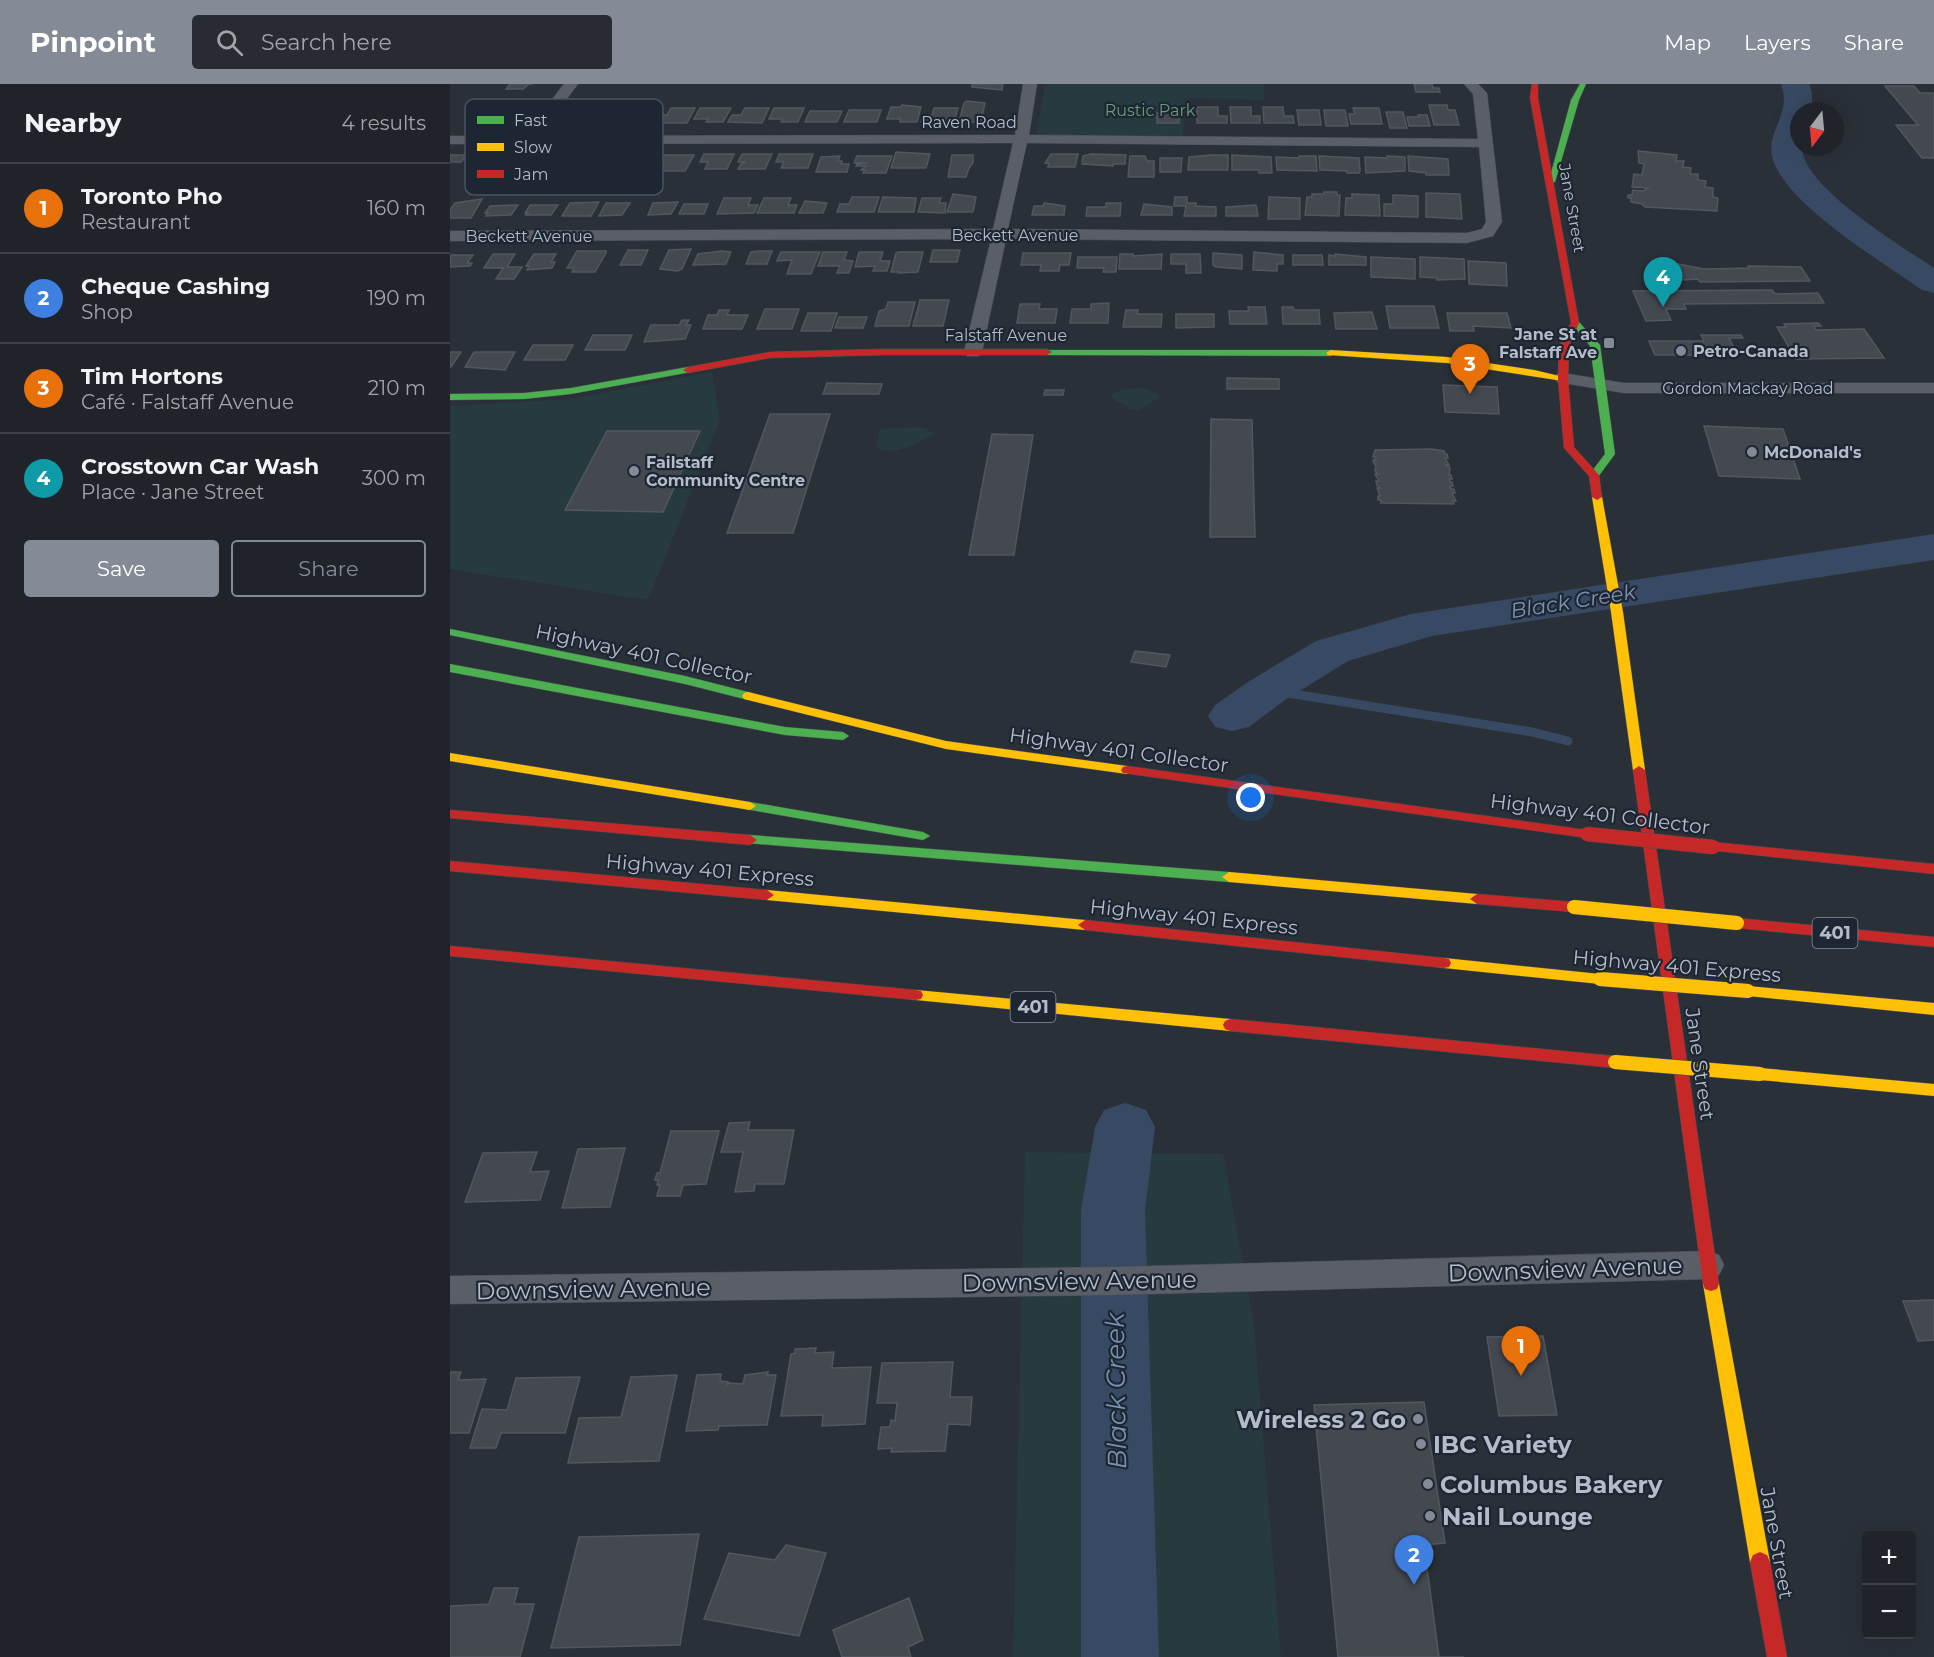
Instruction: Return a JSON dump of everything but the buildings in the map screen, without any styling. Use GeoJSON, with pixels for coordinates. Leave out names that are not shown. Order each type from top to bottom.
{"type":"FeatureCollection","features":[{"type":"Feature","properties":{"kind":"main road","name":"Jane Street"},"geometry":{"type":"LineString","coordinates":[[1527,84],[1535,91],[1575,323]]}},
{"type":"Feature","properties":{"kind":"main road"},"geometry":{"type":"LineString","coordinates":[[1551,182],[1576,97],[1583,84]]}},
{"type":"Feature","properties":{"kind":"main road"},"geometry":{"type":"LineString","coordinates":[[1552,346],[1575,323]]}},
{"type":"Feature","properties":{"kind":"main road"},"geometry":{"type":"LineString","coordinates":[[1575,323],[1595,345],[1603,385],[1610,454],[1594,475],[1569,448],[1563,378],[1564,346],[1575,323]]}},
{"type":"Feature","properties":{"kind":"main road","name":"Falstaff Avenue"},"geometry":{"type":"LineString","coordinates":[[450,397],[524,396],[572,391],[770,355],[973,352],[1372,353],[1514,369],[1563,378]]}},
{"type":"Feature","properties":{"kind":"main road"},"geometry":{"type":"LineString","coordinates":[[1441,360],[1516,357]]}},
{"type":"Feature","properties":{"kind":"main road","name":"Jane Street"},"geometry":{"type":"LineString","coordinates":[[1594,475],[1617,612],[1708,1265],[1777,1657]]}},
{"type":"Feature","properties":{"kind":"main road","name":"Highway 401 Collector"},"geometry":{"type":"LineString","coordinates":[[450,632],[685,680],[946,745],[1587,834],[1934,869]]}},
{"type":"Feature","properties":{"kind":"main road"},"geometry":{"type":"LineString","coordinates":[[450,668],[785,731],[946,745]]}},
{"type":"Feature","properties":{"kind":"main road"},"geometry":{"type":"LineString","coordinates":[[450,757],[943,840],[1042,861]]}},
{"type":"Feature","properties":{"kind":"main road","name":"Highway 401 Express"},"geometry":{"type":"LineString","coordinates":[[450,814],[883,851],[1042,861],[1574,907],[1934,942]]}},
{"type":"Feature","properties":{"kind":"main road","name":"Highway 401 Express"},"geometry":{"type":"LineString","coordinates":[[450,866],[1098,926],[1600,979],[1934,1009]]}},
{"type":"Feature","properties":{"kind":"main road","name":"401"},"geometry":{"type":"LineString","coordinates":[[450,951],[1615,1062],[1934,1090]]}},
{"type":"Feature","properties":{"kind":"street"},"geometry":{"type":"LineString","coordinates":[[559,99],[571,84]]}},
{"type":"Feature","properties":{"kind":"street"},"geometry":{"type":"LineString","coordinates":[[973,352],[1021,140],[1030,84]]}},
{"type":"Feature","properties":{"kind":"street"},"geometry":{"type":"LineString","coordinates":[[1471,84],[1480,93],[1487,143]]}},
{"type":"Feature","properties":{"kind":"street","name":"Raven Road"},"geometry":{"type":"LineString","coordinates":[[663,140],[1487,143]]}},
{"type":"Feature","properties":{"kind":"street","name":"Beckett Avenue"},"geometry":{"type":"LineString","coordinates":[[450,236],[998,234],[1455,238],[1480,236],[1494,227],[1487,143]]}},
{"type":"Feature","properties":{"kind":"street","name":"Gordon Mackay Road"},"geometry":{"type":"LineString","coordinates":[[1563,378],[1624,388],[1934,388]]}},
{"type":"Feature","properties":{"kind":"street","name":"Downsview Avenue"},"geometry":{"type":"LineString","coordinates":[[450,1290],[1234,1279],[1708,1265]]}},
{"type":"Feature","properties":{"kind":"green space","name":"Rustic Park"},"geometry":{"type":"Polygon","coordinates":[[[1045,84],[1264,84],[1265,100],[1185,98],[1183,135],[1036,135],[1045,84]]]}},
{"type":"Feature","properties":{"kind":"green space"},"geometry":{"type":"Polygon","coordinates":[[[712,372],[720,420],[648,600],[450,569],[450,406],[569,399],[712,372]]]}},
{"type":"Feature","properties":{"kind":"green space"},"geometry":{"type":"Polygon","coordinates":[[[1144,388],[1157,394],[1159,398],[1139,410],[1131,409],[1113,399],[1112,394],[1123,389],[1144,388]]]}},
{"type":"Feature","properties":{"kind":"green space"},"geometry":{"type":"Polygon","coordinates":[[[925,428],[935,434],[898,450],[890,451],[876,447],[880,429],[925,428]]]}},
{"type":"Feature","properties":{"kind":"green space"},"geometry":{"type":"Polygon","coordinates":[[[1025,1152],[1223,1154],[1254,1323],[1281,1657],[1013,1657],[1025,1152]]]}},
{"type":"Feature","properties":{"kind":"waterway","name":"Black Creek"},"geometry":{"type":"LineString","coordinates":[[1795,84],[1799,93],[1798,111],[1787,146],[1787,155],[1793,170],[1827,206],[1934,283]]}},
{"type":"Feature","properties":{"kind":"waterway","name":"Black Creek"},"geometry":{"type":"LineString","coordinates":[[1232,716],[1268,690],[1332,651],[1427,623],[1934,547]]}},
{"type":"Feature","properties":{"kind":"waterway"},"geometry":{"type":"LineString","coordinates":[[1268,690],[1532,732],[1568,741]]}},
{"type":"Feature","properties":{"kind":"waterway","name":"Black Creek"},"geometry":{"type":"LineString","coordinates":[[1120,1657],[1113,1211],[1125,1127]]}},
{"type":"Feature","properties":{"kind":"traffic: fast"},"geometry":{"type":"LineString","coordinates":[[1551,182],[1575,100],[1583,84]]}},
{"type":"Feature","properties":{"kind":"traffic: fast"},"geometry":{"type":"LineString","coordinates":[[1575,323],[1595,345],[1610,454],[1594,475]]}},
{"type":"Feature","properties":{"kind":"traffic: fast"},"geometry":{"type":"LineString","coordinates":[[1047,352],[1331,353]]}},
{"type":"Feature","properties":{"kind":"traffic: fast"},"geometry":{"type":"LineString","coordinates":[[450,397],[524,396],[571,391],[688,370]]}},
{"type":"Feature","properties":{"kind":"traffic: fast"},"geometry":{"type":"LineString","coordinates":[[450,632],[685,680],[748,696]]}},
{"type":"Feature","properties":{"kind":"traffic: fast"},"geometry":{"type":"LineString","coordinates":[[450,668],[785,731],[843,736]]}},
{"type":"Feature","properties":{"kind":"traffic: fast"},"geometry":{"type":"LineString","coordinates":[[750,806],[923,836]]}},
{"type":"Feature","properties":{"kind":"traffic: fast"},"geometry":{"type":"LineString","coordinates":[[750,840],[1229,877]]}},
{"type":"Feature","properties":{"kind":"traffic: slow"},"geometry":{"type":"LineString","coordinates":[[1331,353],[1447,360],[1563,378]]}},
{"type":"Feature","properties":{"kind":"traffic: slow"},"geometry":{"type":"LineString","coordinates":[[1597,497],[1617,612],[1639,770]]}},
{"type":"Feature","properties":{"kind":"traffic: slow"},"geometry":{"type":"LineString","coordinates":[[748,696],[946,745],[1127,770]]}},
{"type":"Feature","properties":{"kind":"traffic: slow"},"geometry":{"type":"LineString","coordinates":[[450,757],[750,806]]}},
{"type":"Feature","properties":{"kind":"traffic: slow"},"geometry":{"type":"LineString","coordinates":[[1229,877],[1477,899]]}},
{"type":"Feature","properties":{"kind":"traffic: slow"},"geometry":{"type":"LineString","coordinates":[[767,895],[1085,925]]}},
{"type":"Feature","properties":{"kind":"traffic: slow"},"geometry":{"type":"LineString","coordinates":[[1574,907],[1737,923]]}},
{"type":"Feature","properties":{"kind":"traffic: slow"},"geometry":{"type":"LineString","coordinates":[[1444,963],[1600,979]]}},
{"type":"Feature","properties":{"kind":"traffic: slow"},"geometry":{"type":"LineString","coordinates":[[1600,979],[1748,991]]}},
{"type":"Feature","properties":{"kind":"traffic: slow"},"geometry":{"type":"LineString","coordinates":[[1748,991],[1934,1009]]}},
{"type":"Feature","properties":{"kind":"traffic: slow"},"geometry":{"type":"LineString","coordinates":[[916,995],[1230,1025]]}},
{"type":"Feature","properties":{"kind":"traffic: slow"},"geometry":{"type":"LineString","coordinates":[[1615,1062],[1760,1074]]}},
{"type":"Feature","properties":{"kind":"traffic: slow"},"geometry":{"type":"LineString","coordinates":[[1760,1074],[1934,1090]]}},
{"type":"Feature","properties":{"kind":"traffic: slow"},"geometry":{"type":"LineString","coordinates":[[1711,1284],[1760,1562]]}},
{"type":"Feature","properties":{"kind":"traffic: jam"},"geometry":{"type":"LineString","coordinates":[[1535,84],[1534,98],[1575,323],[1564,346],[1563,378],[1569,448],[1594,475],[1597,497]]}},
{"type":"Feature","properties":{"kind":"traffic: jam"},"geometry":{"type":"LineString","coordinates":[[688,370],[770,355],[1047,352]]}},
{"type":"Feature","properties":{"kind":"traffic: jam"},"geometry":{"type":"LineString","coordinates":[[1127,770],[1587,834]]}},
{"type":"Feature","properties":{"kind":"traffic: jam"},"geometry":{"type":"LineString","coordinates":[[1639,770],[1711,1284]]}},
{"type":"Feature","properties":{"kind":"traffic: jam"},"geometry":{"type":"LineString","coordinates":[[450,814],[750,840]]}},
{"type":"Feature","properties":{"kind":"traffic: jam"},"geometry":{"type":"LineString","coordinates":[[1587,834],[1713,847]]}},
{"type":"Feature","properties":{"kind":"traffic: jam"},"geometry":{"type":"LineString","coordinates":[[1713,847],[1934,869]]}},
{"type":"Feature","properties":{"kind":"traffic: jam"},"geometry":{"type":"LineString","coordinates":[[450,866],[767,895]]}},
{"type":"Feature","properties":{"kind":"traffic: jam"},"geometry":{"type":"LineString","coordinates":[[1477,899],[1574,907]]}},
{"type":"Feature","properties":{"kind":"traffic: jam"},"geometry":{"type":"LineString","coordinates":[[1737,923],[1934,942]]}},
{"type":"Feature","properties":{"kind":"traffic: jam"},"geometry":{"type":"LineString","coordinates":[[1085,925],[1444,963]]}},
{"type":"Feature","properties":{"kind":"traffic: jam"},"geometry":{"type":"LineString","coordinates":[[450,951],[916,995]]}},
{"type":"Feature","properties":{"kind":"traffic: jam"},"geometry":{"type":"LineString","coordinates":[[1230,1025],[1615,1062]]}},
{"type":"Feature","properties":{"kind":"traffic: jam"},"geometry":{"type":"LineString","coordinates":[[1760,1562],[1777,1657]]}},
{"type":"Feature","properties":{"kind":"place","name":"Crosstown Car Wash"},"geometry":{"type":"Point","coordinates":[1663,307]}},
{"type":"Feature","properties":{"kind":"place","name":"Jane St at Falstaff Ave"},"geometry":{"type":"Point","coordinates":[1609,343]}},
{"type":"Feature","properties":{"kind":"place","name":"Petro-Canada"},"geometry":{"type":"Point","coordinates":[1681,351]}},
{"type":"Feature","properties":{"kind":"place","name":"Tim Hortons"},"geometry":{"type":"Point","coordinates":[1470,394]}},
{"type":"Feature","properties":{"kind":"place","name":"McDonald's"},"geometry":{"type":"Point","coordinates":[1752,452]}},
{"type":"Feature","properties":{"kind":"place","name":"Failstaff Community Centre"},"geometry":{"type":"Point","coordinates":[634,471]}},
{"type":"Feature","properties":{"kind":"place","name":"Toronto Pho"},"geometry":{"type":"Point","coordinates":[1521,1376]}},
{"type":"Feature","properties":{"kind":"place","name":"Wireless 2 Go"},"geometry":{"type":"Point","coordinates":[1418,1419]}},
{"type":"Feature","properties":{"kind":"place","name":"IBC Variety"},"geometry":{"type":"Point","coordinates":[1421,1444]}},
{"type":"Feature","properties":{"kind":"place","name":"Columbus Bakery"},"geometry":{"type":"Point","coordinates":[1428,1484]}},
{"type":"Feature","properties":{"kind":"place","name":"Nail Lounge"},"geometry":{"type":"Point","coordinates":[1430,1516]}},
{"type":"Feature","properties":{"kind":"place","name":"Cheque Cashing"},"geometry":{"type":"Point","coordinates":[1414,1585]}}]}
